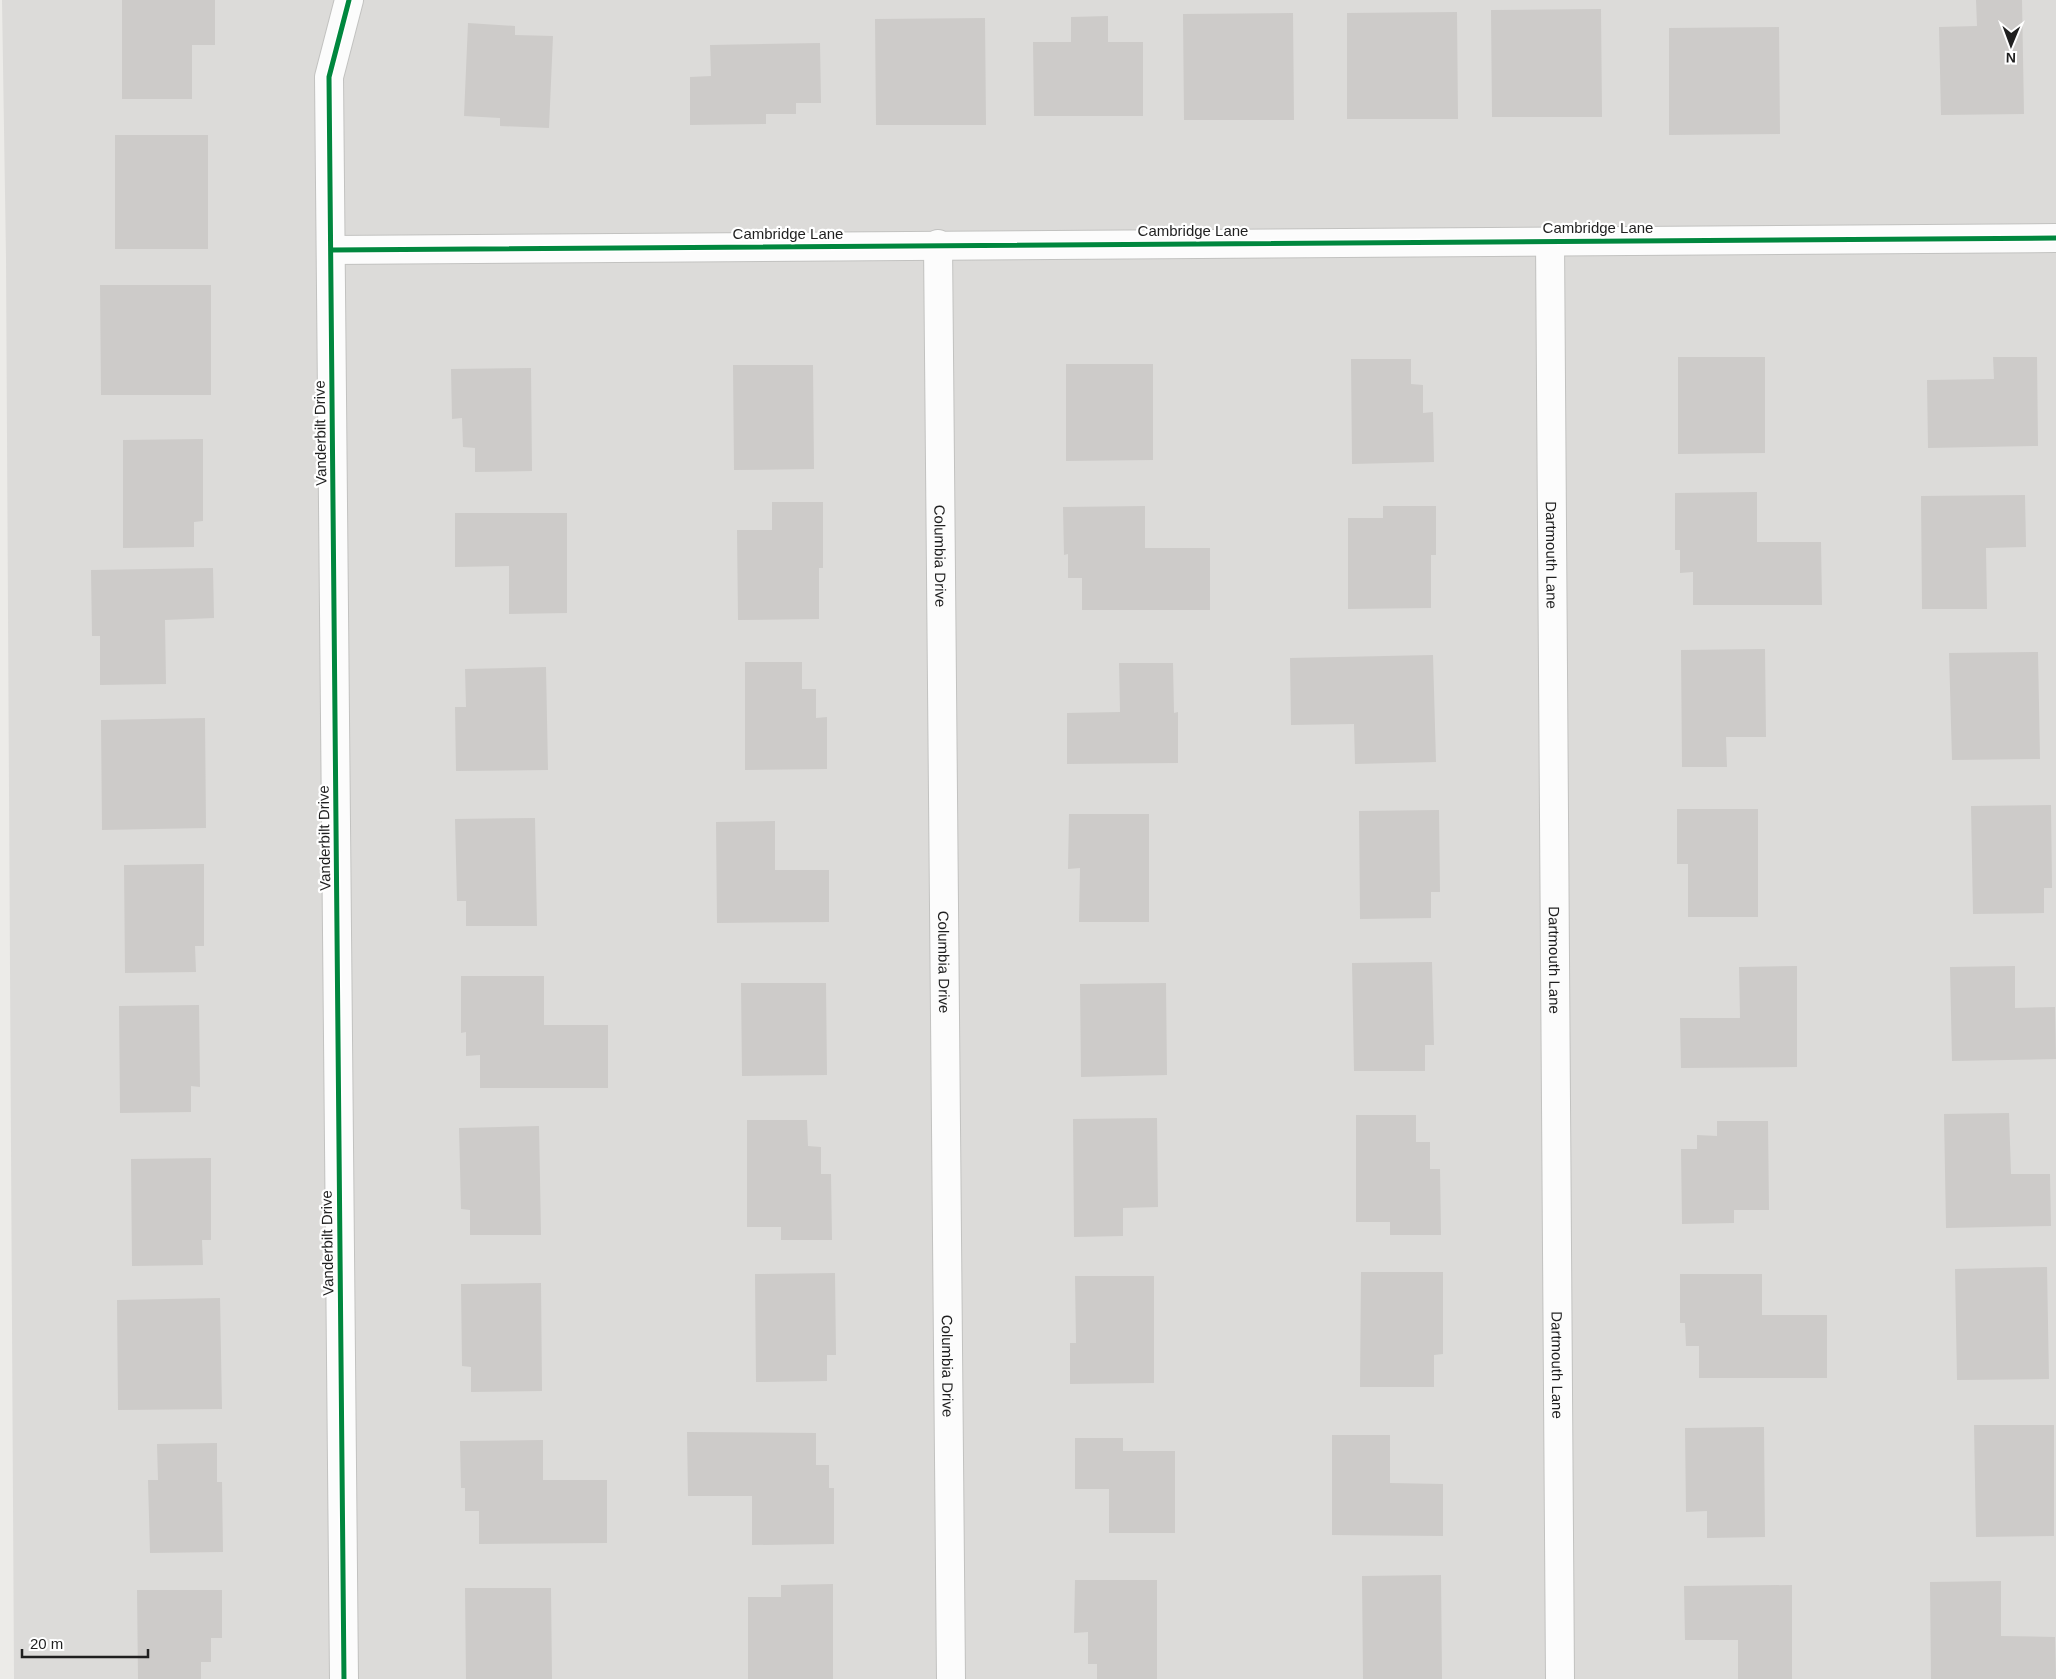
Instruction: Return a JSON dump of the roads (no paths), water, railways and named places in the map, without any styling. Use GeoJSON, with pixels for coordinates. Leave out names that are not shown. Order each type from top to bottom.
{"type":"FeatureCollection","features":[{"type":"Feature","properties":{"kind":"street","name":"Vanderbilt Drive"},"geometry":{"type":"LineString","coordinates":[[344,1679],[328,77],[349,0]]}},
{"type":"Feature","properties":{"kind":"street","name":"Cambridge Lane"},"geometry":{"type":"LineString","coordinates":[[331,250],[938,244],[2056,238]]}},
{"type":"Feature","properties":{"kind":"street","name":"Dartmouth Lane"},"geometry":{"type":"LineString","coordinates":[[1550,240],[1560,1679]]}},
{"type":"Feature","properties":{"kind":"street","name":"Columbia Drive"},"geometry":{"type":"LineString","coordinates":[[938,244],[951,1679]]}}]}
